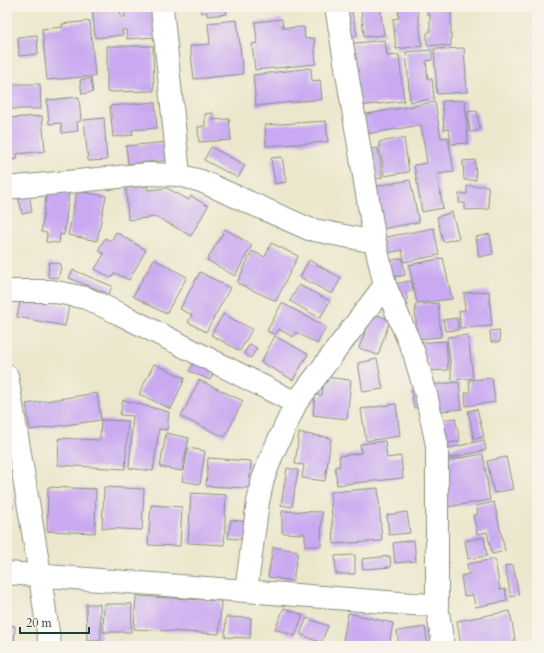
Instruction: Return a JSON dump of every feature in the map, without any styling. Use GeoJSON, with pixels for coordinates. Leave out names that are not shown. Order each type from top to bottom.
{"type":"FeatureCollection","features":[{"type":"Feature","properties":{"kind":"street"},"geometry":{"type":"LineString","coordinates":[[162,7],[179,175]]}},
{"type":"Feature","properties":{"kind":"street"},"geometry":{"type":"LineString","coordinates":[[336,7],[375,242],[384,285],[414,353],[426,394],[437,445],[437,604],[443,646]]}},
{"type":"Feature","properties":{"kind":"street"},"geometry":{"type":"LineString","coordinates":[[7,188],[148,174],[179,175],[201,182],[309,229],[375,242]]}},
{"type":"Feature","properties":{"kind":"street"},"geometry":{"type":"LineString","coordinates":[[246,591],[258,502],[263,479],[272,455],[296,402],[384,285]]}},
{"type":"Feature","properties":{"kind":"street"},"geometry":{"type":"LineString","coordinates":[[7,291],[51,291],[86,298],[296,402]]}},
{"type":"Feature","properties":{"kind":"street"},"geometry":{"type":"LineString","coordinates":[[8,390],[38,556],[50,646]]}},
{"type":"Feature","properties":{"kind":"street"},"geometry":{"type":"LineString","coordinates":[[7,573],[412,604],[437,604]]}},
{"type":"Feature","properties":{"kind":"building"},"geometry":{"type":"Polygon","coordinates":[[[92,7],[120,7],[121,17],[125,17],[124,7],[153,7],[156,37],[127,39],[126,30],[122,30],[123,35],[95,38],[92,7]]]}},
{"type":"Feature","properties":{"kind":"building"},"geometry":{"type":"Polygon","coordinates":[[[200,7],[226,7],[227,14],[207,16],[207,12],[201,13],[200,7]]]}},
{"type":"Feature","properties":{"kind":"building"},"geometry":{"type":"Polygon","coordinates":[[[339,7],[351,7],[357,35],[346,38],[339,7]]]}},
{"type":"Feature","properties":{"kind":"building"},"geometry":{"type":"Polygon","coordinates":[[[380,7],[384,35],[364,37],[361,9],[380,7]]]}},
{"type":"Feature","properties":{"kind":"building"},"geometry":{"type":"Polygon","coordinates":[[[398,7],[417,7],[422,46],[396,49],[393,19],[399,18],[398,7]]]}},
{"type":"Feature","properties":{"kind":"building"},"geometry":{"type":"Polygon","coordinates":[[[427,7],[451,7],[451,46],[427,45],[427,33],[430,32],[430,14],[427,14],[427,7]]]}},
{"type":"Feature","properties":{"kind":"building"},"geometry":{"type":"Polygon","coordinates":[[[282,19],[283,28],[304,27],[305,39],[314,38],[316,64],[255,70],[252,44],[257,43],[255,22],[282,19]]]}},
{"type":"Feature","properties":{"kind":"building"},"geometry":{"type":"Polygon","coordinates":[[[237,20],[243,74],[194,79],[190,46],[210,44],[208,23],[237,20]]]}},
{"type":"Feature","properties":{"kind":"building"},"geometry":{"type":"Polygon","coordinates":[[[90,21],[95,76],[47,80],[42,29],[63,27],[62,24],[90,21]]]}},
{"type":"Feature","properties":{"kind":"building"},"geometry":{"type":"Polygon","coordinates":[[[37,35],[38,54],[19,56],[18,37],[37,35]]]}},
{"type":"Feature","properties":{"kind":"building"},"geometry":{"type":"Polygon","coordinates":[[[385,40],[387,56],[399,55],[404,101],[359,106],[346,44],[385,40]]]}},
{"type":"Feature","properties":{"kind":"building"},"geometry":{"type":"Polygon","coordinates":[[[107,46],[153,46],[154,91],[107,92],[107,46]]]}},
{"type":"Feature","properties":{"kind":"building"},"geometry":{"type":"Polygon","coordinates":[[[464,48],[467,92],[437,94],[434,49],[464,48]]]}},
{"type":"Feature","properties":{"kind":"building"},"geometry":{"type":"Polygon","coordinates":[[[432,50],[432,60],[426,61],[428,79],[432,79],[434,99],[410,102],[406,52],[432,50]]]}},
{"type":"Feature","properties":{"kind":"building"},"geometry":{"type":"Polygon","coordinates":[[[311,68],[312,81],[320,80],[322,99],[256,106],[253,75],[311,68]]]}},
{"type":"Feature","properties":{"kind":"building"},"geometry":{"type":"Polygon","coordinates":[[[91,78],[93,92],[82,94],[80,80],[91,78]]]}},
{"type":"Feature","properties":{"kind":"building"},"geometry":{"type":"Polygon","coordinates":[[[7,84],[40,84],[41,109],[7,109],[7,84]]]}},
{"type":"Feature","properties":{"kind":"building"},"geometry":{"type":"Polygon","coordinates":[[[79,97],[81,121],[77,122],[78,131],[62,133],[61,123],[49,124],[47,100],[79,97]]]}},
{"type":"Feature","properties":{"kind":"building"},"geometry":{"type":"Polygon","coordinates":[[[465,100],[468,143],[451,144],[449,129],[444,130],[442,101],[465,100]]]}},
{"type":"Feature","properties":{"kind":"building"},"geometry":{"type":"Polygon","coordinates":[[[155,102],[157,128],[132,130],[133,135],[113,137],[110,106],[155,102]]]}},
{"type":"Feature","properties":{"kind":"building"},"geometry":{"type":"Polygon","coordinates":[[[435,102],[441,138],[448,137],[454,172],[437,174],[443,208],[422,212],[414,165],[427,163],[421,125],[360,135],[356,116],[435,102]]]}},
{"type":"Feature","properties":{"kind":"building"},"geometry":{"type":"Polygon","coordinates":[[[477,111],[480,130],[470,132],[467,112],[477,111]]]}},
{"type":"Feature","properties":{"kind":"building"},"geometry":{"type":"Polygon","coordinates":[[[213,113],[213,120],[229,119],[231,140],[199,142],[198,127],[205,126],[205,114],[213,113]]]}},
{"type":"Feature","properties":{"kind":"building"},"geometry":{"type":"Polygon","coordinates":[[[42,116],[45,151],[17,154],[18,159],[7,160],[7,118],[42,116]]]}},
{"type":"Feature","properties":{"kind":"building"},"geometry":{"type":"Polygon","coordinates":[[[104,118],[107,160],[88,161],[84,120],[104,118]]]}},
{"type":"Feature","properties":{"kind":"building"},"geometry":{"type":"Polygon","coordinates":[[[326,121],[328,142],[266,146],[265,125],[326,121]]]}},
{"type":"Feature","properties":{"kind":"building"},"geometry":{"type":"Polygon","coordinates":[[[404,138],[409,172],[384,176],[379,142],[404,138]]]}},
{"type":"Feature","properties":{"kind":"building"},"geometry":{"type":"Polygon","coordinates":[[[167,142],[169,160],[128,164],[126,146],[167,142]]]}},
{"type":"Feature","properties":{"kind":"building"},"geometry":{"type":"Polygon","coordinates":[[[211,147],[245,165],[238,178],[204,160],[211,147]]]}},
{"type":"Feature","properties":{"kind":"building"},"geometry":{"type":"Polygon","coordinates":[[[378,148],[382,178],[366,180],[362,150],[378,148]]]}},
{"type":"Feature","properties":{"kind":"building"},"geometry":{"type":"Polygon","coordinates":[[[282,157],[286,182],[275,184],[271,158],[282,157]]]}},
{"type":"Feature","properties":{"kind":"building"},"geometry":{"type":"Polygon","coordinates":[[[475,160],[476,180],[464,180],[463,161],[475,160]]]}},
{"type":"Feature","properties":{"kind":"building"},"geometry":{"type":"Polygon","coordinates":[[[410,180],[419,222],[376,230],[367,188],[410,180]]]}},
{"type":"Feature","properties":{"kind":"building"},"geometry":{"type":"Polygon","coordinates":[[[147,186],[148,190],[167,188],[189,200],[191,196],[208,206],[191,236],[157,217],[128,220],[126,188],[147,186]]]}},
{"type":"Feature","properties":{"kind":"building"},"geometry":{"type":"Polygon","coordinates":[[[467,186],[488,186],[489,209],[465,210],[465,203],[459,203],[459,194],[467,194],[467,186]]]}},
{"type":"Feature","properties":{"kind":"building"},"geometry":{"type":"Polygon","coordinates":[[[47,190],[69,193],[64,235],[60,234],[59,243],[46,242],[47,233],[41,232],[47,190]]]}},
{"type":"Feature","properties":{"kind":"building"},"geometry":{"type":"Polygon","coordinates":[[[77,191],[106,196],[97,241],[68,235],[77,191]]]}},
{"type":"Feature","properties":{"kind":"building"},"geometry":{"type":"Polygon","coordinates":[[[29,193],[32,212],[22,214],[18,195],[29,193]]]}},
{"type":"Feature","properties":{"kind":"building"},"geometry":{"type":"Polygon","coordinates":[[[452,212],[459,238],[443,242],[437,217],[452,212]]]}},
{"type":"Feature","properties":{"kind":"building"},"geometry":{"type":"Polygon","coordinates":[[[434,228],[439,255],[404,262],[402,250],[379,255],[376,239],[434,228]]]}},
{"type":"Feature","properties":{"kind":"building"},"geometry":{"type":"Polygon","coordinates":[[[225,229],[252,245],[235,276],[207,260],[225,229]]]}},
{"type":"Feature","properties":{"kind":"building"},"geometry":{"type":"Polygon","coordinates":[[[116,232],[146,250],[129,280],[115,273],[111,278],[95,269],[104,254],[98,250],[105,238],[111,241],[116,232]]]}},
{"type":"Feature","properties":{"kind":"building"},"geometry":{"type":"Polygon","coordinates":[[[490,234],[493,254],[479,257],[476,237],[490,234]]]}},
{"type":"Feature","properties":{"kind":"building"},"geometry":{"type":"Polygon","coordinates":[[[271,243],[298,256],[276,301],[237,283],[252,251],[265,257],[271,243]]]}},
{"type":"Feature","properties":{"kind":"building"},"geometry":{"type":"Polygon","coordinates":[[[402,258],[405,275],[387,278],[384,262],[402,258]]]}},
{"type":"Feature","properties":{"kind":"building"},"geometry":{"type":"Polygon","coordinates":[[[443,258],[452,299],[417,303],[409,265],[443,258]]]}},
{"type":"Feature","properties":{"kind":"building"},"geometry":{"type":"Polygon","coordinates":[[[154,259],[187,277],[166,314],[133,296],[154,259]]]}},
{"type":"Feature","properties":{"kind":"building"},"geometry":{"type":"Polygon","coordinates":[[[309,260],[341,278],[332,294],[300,277],[309,260]]]}},
{"type":"Feature","properties":{"kind":"building"},"geometry":{"type":"Polygon","coordinates":[[[49,262],[61,264],[59,278],[48,277],[49,262]]]}},
{"type":"Feature","properties":{"kind":"building"},"geometry":{"type":"Polygon","coordinates":[[[73,270],[112,286],[109,294],[69,278],[73,270]]]}},
{"type":"Feature","properties":{"kind":"building"},"geometry":{"type":"Polygon","coordinates":[[[200,272],[230,288],[206,332],[188,322],[192,315],[180,309],[200,272]]]}},
{"type":"Feature","properties":{"kind":"building"},"geometry":{"type":"Polygon","coordinates":[[[411,281],[413,290],[406,292],[408,305],[396,307],[393,284],[411,281]]]}},
{"type":"Feature","properties":{"kind":"building"},"geometry":{"type":"Polygon","coordinates":[[[299,285],[330,301],[320,318],[290,301],[299,285]]]}},
{"type":"Feature","properties":{"kind":"building"},"geometry":{"type":"Polygon","coordinates":[[[489,291],[492,326],[460,328],[459,311],[465,310],[464,293],[489,291]]]}},
{"type":"Feature","properties":{"kind":"building"},"geometry":{"type":"Polygon","coordinates":[[[21,297],[69,306],[65,326],[17,317],[21,297]]]}},
{"type":"Feature","properties":{"kind":"building"},"geometry":{"type":"Polygon","coordinates":[[[282,303],[326,327],[317,344],[296,332],[293,337],[279,329],[275,335],[267,331],[282,303]]]}},
{"type":"Feature","properties":{"kind":"building"},"geometry":{"type":"Polygon","coordinates":[[[438,303],[441,337],[417,339],[415,305],[438,303]]]}},
{"type":"Feature","properties":{"kind":"building"},"geometry":{"type":"Polygon","coordinates":[[[372,313],[390,320],[378,355],[359,348],[372,313]]]}},
{"type":"Feature","properties":{"kind":"building"},"geometry":{"type":"Polygon","coordinates":[[[223,314],[252,329],[240,351],[211,335],[223,314]]]}},
{"type":"Feature","properties":{"kind":"building"},"geometry":{"type":"Polygon","coordinates":[[[457,318],[458,330],[445,331],[443,320],[457,318]]]}},
{"type":"Feature","properties":{"kind":"building"},"geometry":{"type":"Polygon","coordinates":[[[499,330],[500,342],[491,342],[490,331],[499,330]]]}},
{"type":"Feature","properties":{"kind":"building"},"geometry":{"type":"Polygon","coordinates":[[[468,335],[473,378],[452,380],[447,337],[468,335]]]}},
{"type":"Feature","properties":{"kind":"building"},"geometry":{"type":"Polygon","coordinates":[[[275,336],[308,354],[293,380],[261,362],[275,336]]]}},
{"type":"Feature","properties":{"kind":"building"},"geometry":{"type":"Polygon","coordinates":[[[446,341],[448,370],[428,371],[427,356],[417,357],[416,343],[446,341]]]}},
{"type":"Feature","properties":{"kind":"building"},"geometry":{"type":"Polygon","coordinates":[[[250,344],[257,348],[251,358],[244,353],[250,344]]]}},
{"type":"Feature","properties":{"kind":"building"},"geometry":{"type":"Polygon","coordinates":[[[196,358],[216,367],[210,380],[189,371],[196,358]]]}},
{"type":"Feature","properties":{"kind":"building"},"geometry":{"type":"Polygon","coordinates":[[[377,359],[383,389],[363,392],[358,363],[377,359]]]}},
{"type":"Feature","properties":{"kind":"building"},"geometry":{"type":"Polygon","coordinates":[[[154,364],[185,378],[171,409],[139,394],[154,364]]]}},
{"type":"Feature","properties":{"kind":"building"},"geometry":{"type":"Polygon","coordinates":[[[324,377],[351,380],[347,419],[313,415],[315,395],[322,395],[324,377]]]}},
{"type":"Feature","properties":{"kind":"building"},"geometry":{"type":"Polygon","coordinates":[[[492,378],[495,402],[466,406],[465,393],[470,392],[469,380],[492,378]]]}},
{"type":"Feature","properties":{"kind":"building"},"geometry":{"type":"Polygon","coordinates":[[[199,380],[243,401],[225,437],[181,417],[199,380]]]}},
{"type":"Feature","properties":{"kind":"building"},"geometry":{"type":"Polygon","coordinates":[[[459,382],[462,409],[432,412],[429,385],[459,382]]]}},
{"type":"Feature","properties":{"kind":"building"},"geometry":{"type":"Polygon","coordinates":[[[422,388],[425,407],[414,408],[411,390],[422,388]]]}},
{"type":"Feature","properties":{"kind":"building"},"geometry":{"type":"Polygon","coordinates":[[[97,393],[101,420],[30,430],[26,404],[97,393]]]}},
{"type":"Feature","properties":{"kind":"building"},"geometry":{"type":"Polygon","coordinates":[[[123,400],[169,412],[167,430],[159,429],[153,471],[129,468],[133,416],[120,415],[123,400]]]}},
{"type":"Feature","properties":{"kind":"building"},"geometry":{"type":"Polygon","coordinates":[[[396,404],[400,436],[366,441],[361,409],[396,404]]]}},
{"type":"Feature","properties":{"kind":"building"},"geometry":{"type":"Polygon","coordinates":[[[477,409],[484,437],[474,439],[468,411],[477,409]]]}},
{"type":"Feature","properties":{"kind":"building"},"geometry":{"type":"Polygon","coordinates":[[[455,418],[460,441],[440,445],[436,421],[455,418]]]}},
{"type":"Feature","properties":{"kind":"building"},"geometry":{"type":"Polygon","coordinates":[[[101,420],[128,421],[125,469],[58,465],[59,438],[100,440],[101,420]]]}},
{"type":"Feature","properties":{"kind":"building"},"geometry":{"type":"Polygon","coordinates":[[[166,433],[189,438],[182,471],[160,467],[166,433]]]}},
{"type":"Feature","properties":{"kind":"building"},"geometry":{"type":"Polygon","coordinates":[[[299,433],[331,438],[325,481],[302,478],[304,465],[295,464],[299,433]]]}},
{"type":"Feature","properties":{"kind":"building"},"geometry":{"type":"Polygon","coordinates":[[[484,440],[486,450],[445,459],[442,450],[484,440]]]}},
{"type":"Feature","properties":{"kind":"building"},"geometry":{"type":"Polygon","coordinates":[[[385,441],[387,458],[401,456],[403,478],[337,485],[335,467],[340,466],[339,456],[361,453],[360,444],[385,441]]]}},
{"type":"Feature","properties":{"kind":"building"},"geometry":{"type":"Polygon","coordinates":[[[188,448],[205,451],[200,484],[182,481],[188,448]]]}},
{"type":"Feature","properties":{"kind":"building"},"geometry":{"type":"Polygon","coordinates":[[[483,454],[490,500],[447,507],[438,462],[483,454]]]}},
{"type":"Feature","properties":{"kind":"building"},"geometry":{"type":"Polygon","coordinates":[[[506,457],[513,489],[494,493],[487,461],[506,457]]]}},
{"type":"Feature","properties":{"kind":"building"},"geometry":{"type":"Polygon","coordinates":[[[208,458],[251,461],[249,488],[206,486],[208,458]]]}},
{"type":"Feature","properties":{"kind":"building"},"geometry":{"type":"Polygon","coordinates":[[[287,468],[298,470],[292,507],[281,505],[287,468]]]}},
{"type":"Feature","properties":{"kind":"building"},"geometry":{"type":"Polygon","coordinates":[[[7,481],[13,509],[7,510],[7,481]]]}},
{"type":"Feature","properties":{"kind":"building"},"geometry":{"type":"Polygon","coordinates":[[[48,487],[96,489],[95,533],[47,531],[48,487]]]}},
{"type":"Feature","properties":{"kind":"building"},"geometry":{"type":"Polygon","coordinates":[[[104,487],[144,489],[142,530],[102,528],[104,487]]]}},
{"type":"Feature","properties":{"kind":"building"},"geometry":{"type":"Polygon","coordinates":[[[378,488],[382,541],[334,544],[330,492],[378,488]]]}},
{"type":"Feature","properties":{"kind":"building"},"geometry":{"type":"Polygon","coordinates":[[[191,493],[226,495],[224,545],[188,543],[191,493]]]}},
{"type":"Feature","properties":{"kind":"building"},"geometry":{"type":"Polygon","coordinates":[[[494,502],[505,551],[492,554],[487,532],[477,534],[473,515],[478,514],[476,506],[494,502]]]}},
{"type":"Feature","properties":{"kind":"building"},"geometry":{"type":"Polygon","coordinates":[[[151,505],[182,507],[180,546],[148,545],[151,505]]]}},
{"type":"Feature","properties":{"kind":"building"},"geometry":{"type":"Polygon","coordinates":[[[282,511],[322,512],[321,546],[305,546],[305,534],[282,533],[282,511]]]}},
{"type":"Feature","properties":{"kind":"building"},"geometry":{"type":"Polygon","coordinates":[[[407,512],[410,533],[389,535],[387,515],[407,512]]]}},
{"type":"Feature","properties":{"kind":"building"},"geometry":{"type":"Polygon","coordinates":[[[231,520],[250,522],[248,540],[228,538],[231,520]]]}},
{"type":"Feature","properties":{"kind":"building"},"geometry":{"type":"Polygon","coordinates":[[[484,537],[487,556],[468,559],[465,541],[484,537]]]}},
{"type":"Feature","properties":{"kind":"building"},"geometry":{"type":"Polygon","coordinates":[[[414,540],[416,561],[395,563],[393,543],[414,540]]]}},
{"type":"Feature","properties":{"kind":"building"},"geometry":{"type":"Polygon","coordinates":[[[273,547],[298,551],[293,581],[268,577],[273,547]]]}},
{"type":"Feature","properties":{"kind":"building"},"geometry":{"type":"Polygon","coordinates":[[[355,555],[355,574],[336,574],[335,556],[355,555]]]}},
{"type":"Feature","properties":{"kind":"building"},"geometry":{"type":"Polygon","coordinates":[[[390,556],[391,567],[363,569],[362,559],[390,556]]]}},
{"type":"Feature","properties":{"kind":"building"},"geometry":{"type":"Polygon","coordinates":[[[495,559],[500,590],[505,589],[507,601],[475,607],[473,595],[464,596],[461,576],[469,574],[467,564],[495,559]]]}},
{"type":"Feature","properties":{"kind":"building"},"geometry":{"type":"Polygon","coordinates":[[[513,565],[519,595],[511,597],[505,566],[513,565]]]}},
{"type":"Feature","properties":{"kind":"building"},"geometry":{"type":"Polygon","coordinates":[[[136,596],[221,601],[219,634],[134,629],[136,596]]]}},
{"type":"Feature","properties":{"kind":"building"},"geometry":{"type":"Polygon","coordinates":[[[86,604],[100,604],[101,641],[87,641],[86,604]]]}},
{"type":"Feature","properties":{"kind":"building"},"geometry":{"type":"Polygon","coordinates":[[[104,604],[132,604],[131,632],[103,632],[104,604]]]}},
{"type":"Feature","properties":{"kind":"building"},"geometry":{"type":"Polygon","coordinates":[[[284,608],[303,615],[295,636],[275,629],[284,608]]]}},
{"type":"Feature","properties":{"kind":"building"},"geometry":{"type":"Polygon","coordinates":[[[510,611],[516,646],[461,646],[457,621],[510,611]]]}},
{"type":"Feature","properties":{"kind":"building"},"geometry":{"type":"Polygon","coordinates":[[[348,613],[393,623],[389,646],[342,646],[348,613]]]}},
{"type":"Feature","properties":{"kind":"building"},"geometry":{"type":"Polygon","coordinates":[[[226,617],[251,618],[250,638],[225,637],[226,617]]]}},
{"type":"Feature","properties":{"kind":"building"},"geometry":{"type":"Polygon","coordinates":[[[307,618],[328,626],[321,643],[300,634],[307,618]]]}},
{"type":"Feature","properties":{"kind":"building"},"geometry":{"type":"Polygon","coordinates":[[[7,626],[15,626],[14,646],[7,646],[7,626]]]}},
{"type":"Feature","properties":{"kind":"building"},"geometry":{"type":"Polygon","coordinates":[[[425,627],[428,646],[399,646],[397,631],[425,627]]]}}]}
